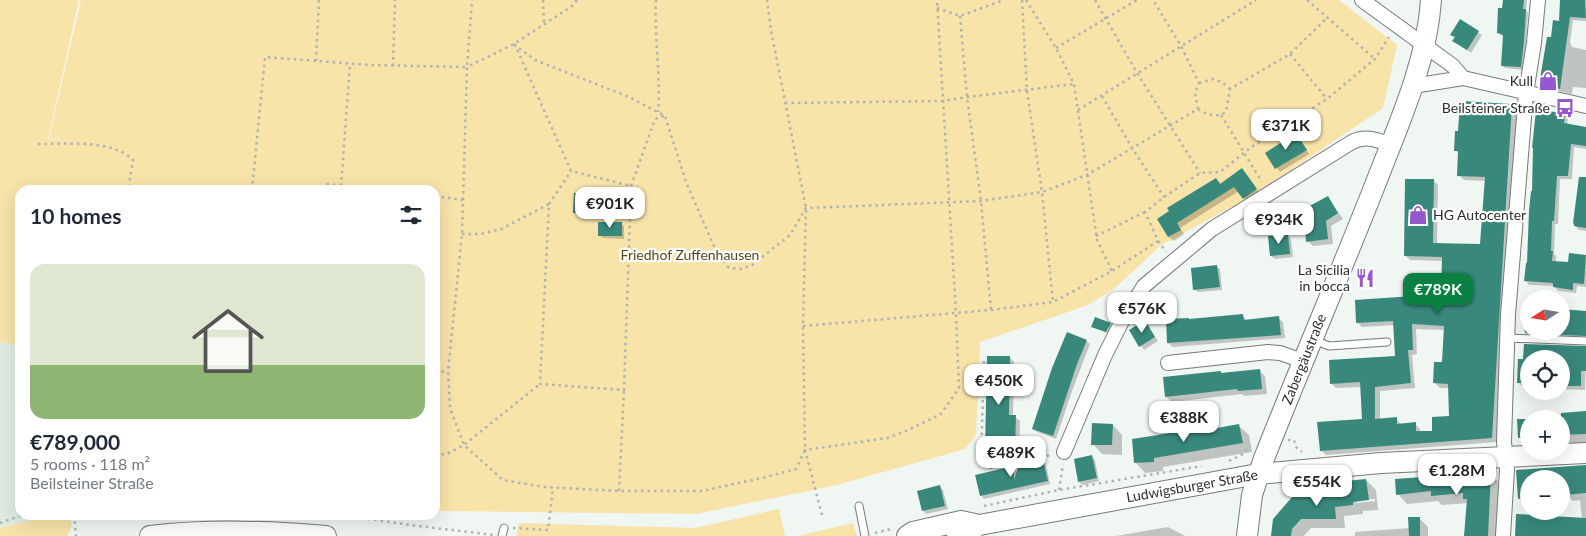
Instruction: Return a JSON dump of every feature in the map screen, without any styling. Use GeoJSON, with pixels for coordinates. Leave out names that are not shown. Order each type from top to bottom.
{"type":"FeatureCollection","features":[{"type":"Feature","properties":{"kind":"main road","name":"Zabergäustraße"},"geometry":{"type":"LineString","coordinates":[[1247,536],[1252,495],[1258,474],[1413,86],[1431,0]]}},
{"type":"Feature","properties":{"kind":"main road","name":"Ludwigsburger Straße"},"geometry":{"type":"LineString","coordinates":[[957,536],[980,525],[1258,474],[1382,463],[1586,453]]}},
{"type":"Feature","properties":{"kind":"main road","name":"Ludwigsburger Straße"},"geometry":{"type":"LineString","coordinates":[[907,536],[913,532],[961,521],[980,525]]}},
{"type":"Feature","properties":{"kind":"main road"},"geometry":{"type":"LineString","coordinates":[[150,536],[217,532],[326,536]]}},
{"type":"Feature","properties":{"kind":"street"},"geometry":{"type":"LineString","coordinates":[[1362,0],[1453,66],[1463,78]]}},
{"type":"Feature","properties":{"kind":"street"},"geometry":{"type":"LineString","coordinates":[[1503,536],[1507,470],[1504,442],[1510,288],[1526,93],[1534,43],[1538,0]]}},
{"type":"Feature","properties":{"kind":"street"},"geometry":{"type":"LineString","coordinates":[[1413,86],[1463,78],[1586,106]]}},
{"type":"Feature","properties":{"kind":"street"},"geometry":{"type":"LineString","coordinates":[[1064,452],[1105,355],[1122,321],[1144,286],[1212,229],[1268,193],[1361,138],[1374,139],[1391,145]]}},
{"type":"Feature","properties":{"kind":"street"},"geometry":{"type":"LineString","coordinates":[[1168,363],[1268,352],[1280,353],[1303,362]]}},
{"type":"Feature","properties":{"kind":"lane"},"geometry":{"type":"LineString","coordinates":[[1508,338],[1586,341]]}},
{"type":"Feature","properties":{"kind":"lane"},"geometry":{"type":"LineString","coordinates":[[1312,340],[1329,346],[1387,342]]}},
{"type":"Feature","properties":{"kind":"lane"},"geometry":{"type":"LineString","coordinates":[[858,506],[865,536]]}},
{"type":"Feature","properties":{"kind":"lane"},"geometry":{"type":"LineString","coordinates":[[502,536],[504,528]]}},
{"type":"Feature","properties":{"kind":"path"},"geometry":{"type":"LineString","coordinates":[[316,61],[319,0]]}},
{"type":"Feature","properties":{"kind":"path"},"geometry":{"type":"LineString","coordinates":[[393,66],[395,0]]}},
{"type":"Feature","properties":{"kind":"path"},"geometry":{"type":"LineString","coordinates":[[472,0],[467,68],[462,234],[448,372],[450,408],[464,445],[503,480],[553,487],[619,491],[702,491],[766,477],[796,469],[805,450]]}},
{"type":"Feature","properties":{"kind":"path"},"geometry":{"type":"LineString","coordinates":[[543,0],[544,24]]}},
{"type":"Feature","properties":{"kind":"path"},"geometry":{"type":"LineString","coordinates":[[252,185],[265,57],[350,64],[467,68],[514,44],[572,6],[577,0]]}},
{"type":"Feature","properties":{"kind":"path"},"geometry":{"type":"LineString","coordinates":[[656,0],[658,112]]}},
{"type":"Feature","properties":{"kind":"path"},"geometry":{"type":"LineString","coordinates":[[767,0],[784,102],[806,208],[803,326],[805,450],[822,515]]}},
{"type":"Feature","properties":{"kind":"path"},"geometry":{"type":"LineString","coordinates":[[805,450],[887,438],[906,431],[941,414],[959,388],[937,0]]}},
{"type":"Feature","properties":{"kind":"path"},"geometry":{"type":"LineString","coordinates":[[937,8],[960,16],[1004,0]]}},
{"type":"Feature","properties":{"kind":"path"},"geometry":{"type":"LineString","coordinates":[[1024,0],[1056,48],[1074,84],[1096,236],[1112,271]]}},
{"type":"Feature","properties":{"kind":"path"},"geometry":{"type":"LineString","coordinates":[[1024,0],[1027,91],[1042,192],[1053,302]]}},
{"type":"Feature","properties":{"kind":"path"},"geometry":{"type":"LineString","coordinates":[[1094,0],[1200,173]]}},
{"type":"Feature","properties":{"kind":"path"},"geometry":{"type":"LineString","coordinates":[[1056,48],[1136,0]]}},
{"type":"Feature","properties":{"kind":"path"},"geometry":{"type":"LineString","coordinates":[[1153,0],[1181,46],[1199,83],[1195,93],[1198,109],[1205,114],[1220,115],[1226,112],[1230,90],[1290,54],[1328,17]]}},
{"type":"Feature","properties":{"kind":"path"},"geometry":{"type":"LineString","coordinates":[[1078,110],[1256,0]]}},
{"type":"Feature","properties":{"kind":"path"},"geometry":{"type":"LineString","coordinates":[[1307,0],[1375,59]]}},
{"type":"Feature","properties":{"kind":"path"},"geometry":{"type":"LineString","coordinates":[[960,16],[967,97],[981,201],[990,310]]}},
{"type":"Feature","properties":{"kind":"path"},"geometry":{"type":"LineString","coordinates":[[1096,236],[1145,212],[1200,173],[1220,172],[1250,148],[1327,99],[1375,59],[1398,25]]}},
{"type":"Feature","properties":{"kind":"path"},"geometry":{"type":"LineString","coordinates":[[514,44],[535,60],[629,96],[665,116],[686,182],[717,253],[729,268],[742,269],[752,264],[790,235],[806,208]]}},
{"type":"Feature","properties":{"kind":"path"},"geometry":{"type":"LineString","coordinates":[[514,44],[571,171]]}},
{"type":"Feature","properties":{"kind":"path"},"geometry":{"type":"LineString","coordinates":[[1290,54],[1327,99]]}},
{"type":"Feature","properties":{"kind":"path"},"geometry":{"type":"LineString","coordinates":[[341,185],[350,64]]}},
{"type":"Feature","properties":{"kind":"path"},"geometry":{"type":"LineString","coordinates":[[1199,83],[1213,79],[1222,82],[1230,90]]}},
{"type":"Feature","properties":{"kind":"path"},"geometry":{"type":"LineString","coordinates":[[784,102],[943,101],[1074,84]]}},
{"type":"Feature","properties":{"kind":"path"},"geometry":{"type":"LineString","coordinates":[[1102,95],[1132,148],[1164,197]]}},
{"type":"Feature","properties":{"kind":"path"},"geometry":{"type":"LineString","coordinates":[[806,208],[981,201],[1042,192],[1087,175],[1198,109]]}},
{"type":"Feature","properties":{"kind":"path"},"geometry":{"type":"LineString","coordinates":[[1220,115],[1268,193]]}},
{"type":"Feature","properties":{"kind":"path"},"geometry":{"type":"LineString","coordinates":[[619,491],[631,186],[655,119],[665,116]]}},
{"type":"Feature","properties":{"kind":"path"},"geometry":{"type":"LineString","coordinates":[[38,144],[86,145],[119,150],[133,160],[129,185]]}},
{"type":"Feature","properties":{"kind":"path"},"geometry":{"type":"LineString","coordinates":[[571,171],[631,186]]}},
{"type":"Feature","properties":{"kind":"path"},"geometry":{"type":"LineString","coordinates":[[462,234],[481,234],[502,229],[549,204],[571,171]]}},
{"type":"Feature","properties":{"kind":"path"},"geometry":{"type":"LineString","coordinates":[[440,197],[463,200]]}},
{"type":"Feature","properties":{"kind":"path"},"geometry":{"type":"LineString","coordinates":[[540,384],[549,204]]}},
{"type":"Feature","properties":{"kind":"path"},"geometry":{"type":"LineString","coordinates":[[803,326],[990,310],[1053,302],[1112,271],[1158,241],[1145,212]]}},
{"type":"Feature","properties":{"kind":"path"},"geometry":{"type":"LineString","coordinates":[[984,361],[981,460],[991,468],[1064,452],[1059,490],[1204,465]]}},
{"type":"Feature","properties":{"kind":"path"},"geometry":{"type":"LineString","coordinates":[[440,371],[448,372]]}},
{"type":"Feature","properties":{"kind":"path"},"geometry":{"type":"LineString","coordinates":[[440,455],[447,454],[464,445],[540,384],[624,390]]}},
{"type":"Feature","properties":{"kind":"path"},"geometry":{"type":"LineString","coordinates":[[504,528],[548,530],[553,487]]}},
{"type":"Feature","properties":{"kind":"path"},"geometry":{"type":"LineString","coordinates":[[0,523],[15,518]]}},
{"type":"Feature","properties":{"kind":"path"},"geometry":{"type":"LineString","coordinates":[[74,520],[76,536]]}},
{"type":"Feature","properties":{"kind":"path"},"geometry":{"type":"LineString","coordinates":[[378,520],[498,536]]}},
{"type":"Feature","properties":{"kind":"path"},"geometry":{"type":"LineString","coordinates":[[463,536],[464,532]]}},
{"type":"Feature","properties":{"kind":"shaded area"},"geometry":{"type":"Polygon","coordinates":[[[0,342],[15,345],[15,520],[33,520],[0,528],[0,342]]]}},
{"type":"Feature","properties":{"kind":"green space","name":"Friedhof Zuffenhausen"},"geometry":{"type":"Polygon","coordinates":[[[0,0],[79,0],[48,139],[68,141],[49,138],[81,0],[1339,0],[1397,45],[1383,108],[1255,194],[1160,246],[1114,289],[1088,305],[980,342],[976,435],[965,449],[837,485],[696,514],[440,511],[440,185],[15,185],[15,345],[0,342],[0,0]]]}},
{"type":"Feature","properties":{"kind":"green space"},"geometry":{"type":"Polygon","coordinates":[[[779,509],[785,536],[516,536],[519,523],[695,528],[779,509]]]}},
{"type":"Feature","properties":{"kind":"green space"},"geometry":{"type":"Polygon","coordinates":[[[34,520],[70,520],[72,525],[67,536],[0,536],[0,528],[34,520]]]}},
{"type":"Feature","properties":{"kind":"green space"},"geometry":{"type":"Polygon","coordinates":[[[853,523],[857,536],[798,536],[853,523]]]}},
{"type":"Feature","properties":{"kind":"building"},"geometry":{"type":"Polygon","coordinates":[[[1503,0],[1524,0],[1523,9],[1526,9],[1521,67],[1501,66],[1503,35],[1497,33],[1498,8],[1502,8],[1503,0]]]}},
{"type":"Feature","properties":{"kind":"building"},"geometry":{"type":"Polygon","coordinates":[[[1560,0],[1585,0],[1586,18],[1570,17],[1560,89],[1539,85],[1547,37],[1551,37],[1553,20],[1559,21],[1560,0]]]}},
{"type":"Feature","properties":{"kind":"building"},"geometry":{"type":"Polygon","coordinates":[[[1460,19],[1479,31],[1467,50],[1452,41],[1455,37],[1450,35],[1460,19]]]}},
{"type":"Feature","properties":{"kind":"building"},"geometry":{"type":"Polygon","coordinates":[[[1460,101],[1512,104],[1492,438],[1320,451],[1317,422],[1362,419],[1360,382],[1330,384],[1329,360],[1395,356],[1393,321],[1356,323],[1355,300],[1428,295],[1428,290],[1441,291],[1442,257],[1404,256],[1405,179],[1434,179],[1433,243],[1480,244],[1485,177],[1457,176],[1458,151],[1454,151],[1455,131],[1458,131],[1460,101]],[[1412,324],[1413,350],[1408,350],[1411,383],[1375,387],[1375,419],[1397,417],[1397,424],[1416,422],[1416,431],[1432,431],[1432,417],[1449,416],[1448,384],[1433,383],[1434,362],[1442,362],[1444,326],[1412,324]]]}},
{"type":"Feature","properties":{"kind":"building"},"geometry":{"type":"Polygon","coordinates":[[[1536,110],[1565,113],[1564,123],[1586,127],[1586,146],[1571,144],[1568,176],[1557,176],[1554,221],[1552,221],[1552,261],[1568,262],[1569,253],[1586,255],[1584,284],[1573,283],[1573,290],[1553,287],[1553,283],[1524,281],[1527,263],[1529,211],[1532,191],[1532,148],[1536,110]]]}},
{"type":"Feature","properties":{"kind":"building"},"geometry":{"type":"Polygon","coordinates":[[[1296,133],[1307,150],[1275,169],[1265,153],[1296,133]]]}},
{"type":"Feature","properties":{"kind":"building"},"geometry":{"type":"Polygon","coordinates":[[[1242,168],[1257,189],[1243,199],[1234,187],[1177,223],[1181,230],[1168,237],[1157,219],[1169,211],[1167,208],[1216,178],[1220,184],[1242,168]]]}},
{"type":"Feature","properties":{"kind":"building"},"geometry":{"type":"Polygon","coordinates":[[[1579,177],[1586,177],[1586,228],[1574,226],[1573,223],[1579,177]]]}},
{"type":"Feature","properties":{"kind":"building"},"geometry":{"type":"Polygon","coordinates":[[[574,193],[608,194],[607,214],[573,213],[574,193]]]}},
{"type":"Feature","properties":{"kind":"building"},"geometry":{"type":"Polygon","coordinates":[[[1328,196],[1338,213],[1326,221],[1328,239],[1306,242],[1304,209],[1328,196]]]}},
{"type":"Feature","properties":{"kind":"building"},"geometry":{"type":"Polygon","coordinates":[[[598,222],[622,222],[622,236],[598,236],[598,222]]]}},
{"type":"Feature","properties":{"kind":"building"},"geometry":{"type":"Polygon","coordinates":[[[1288,234],[1290,254],[1270,256],[1268,236],[1288,234]]]}},
{"type":"Feature","properties":{"kind":"building"},"geometry":{"type":"Polygon","coordinates":[[[1217,265],[1220,287],[1193,290],[1191,268],[1217,265]]]}},
{"type":"Feature","properties":{"kind":"building"},"geometry":{"type":"Polygon","coordinates":[[[1570,310],[1586,311],[1586,336],[1570,335],[1570,310]]]}},
{"type":"Feature","properties":{"kind":"building"},"geometry":{"type":"Polygon","coordinates":[[[1243,314],[1244,320],[1279,316],[1281,335],[1167,343],[1166,319],[1243,314]]]}},
{"type":"Feature","properties":{"kind":"building"},"geometry":{"type":"Polygon","coordinates":[[[1095,317],[1111,323],[1106,332],[1091,327],[1095,317]]]}},
{"type":"Feature","properties":{"kind":"building"},"geometry":{"type":"Polygon","coordinates":[[[1145,320],[1155,337],[1139,347],[1129,330],[1145,320]]]}},
{"type":"Feature","properties":{"kind":"building"},"geometry":{"type":"Polygon","coordinates":[[[1067,332],[1087,340],[1053,436],[1032,429],[1052,368],[1067,332]]]}},
{"type":"Feature","properties":{"kind":"building"},"geometry":{"type":"Polygon","coordinates":[[[1524,344],[1586,346],[1586,371],[1581,371],[1581,386],[1570,386],[1570,350],[1524,350],[1524,344]]]}},
{"type":"Feature","properties":{"kind":"building"},"geometry":{"type":"Polygon","coordinates":[[[987,356],[1010,356],[1009,415],[1016,415],[1015,450],[985,449],[987,356]]]}},
{"type":"Feature","properties":{"kind":"building"},"geometry":{"type":"Polygon","coordinates":[[[1518,359],[1520,359],[1520,383],[1517,383],[1518,359]]]}},
{"type":"Feature","properties":{"kind":"building"},"geometry":{"type":"Polygon","coordinates":[[[1260,369],[1262,389],[1238,391],[1237,389],[1165,397],[1163,377],[1260,369]]]}},
{"type":"Feature","properties":{"kind":"building"},"geometry":{"type":"Polygon","coordinates":[[[1586,411],[1586,434],[1570,435],[1570,412],[1586,411]]]}},
{"type":"Feature","properties":{"kind":"building"},"geometry":{"type":"Polygon","coordinates":[[[1517,419],[1520,419],[1520,438],[1518,438],[1517,419]]]}},
{"type":"Feature","properties":{"kind":"building"},"geometry":{"type":"Polygon","coordinates":[[[1092,423],[1113,424],[1112,445],[1091,445],[1092,423]]]}},
{"type":"Feature","properties":{"kind":"building"},"geometry":{"type":"Polygon","coordinates":[[[1239,424],[1243,443],[1154,458],[1154,462],[1134,463],[1132,439],[1184,431],[1184,434],[1239,424]]]}},
{"type":"Feature","properties":{"kind":"building"},"geometry":{"type":"Polygon","coordinates":[[[1092,455],[1097,478],[1078,482],[1074,459],[1092,455]]]}},
{"type":"Feature","properties":{"kind":"building"},"geometry":{"type":"Polygon","coordinates":[[[1043,460],[1048,481],[980,496],[975,475],[1014,466],[1014,480],[1019,465],[1043,460]]]}},
{"type":"Feature","properties":{"kind":"building"},"geometry":{"type":"Polygon","coordinates":[[[1586,465],[1586,493],[1570,495],[1570,470],[1520,470],[1520,499],[1518,499],[1516,470],[1586,465]]]}},
{"type":"Feature","properties":{"kind":"building"},"geometry":{"type":"Polygon","coordinates":[[[1491,472],[1488,536],[1464,536],[1467,499],[1463,499],[1463,493],[1431,496],[1431,491],[1396,495],[1395,479],[1491,472]]]}},
{"type":"Feature","properties":{"kind":"building"},"geometry":{"type":"Polygon","coordinates":[[[1366,479],[1369,500],[1353,502],[1353,505],[1335,507],[1336,519],[1301,519],[1292,529],[1291,536],[1271,536],[1273,519],[1293,496],[1347,493],[1345,481],[1366,479]]]}},
{"type":"Feature","properties":{"kind":"building"},"geometry":{"type":"Polygon","coordinates":[[[940,485],[945,506],[922,511],[917,491],[940,485]]]}},
{"type":"Feature","properties":{"kind":"building"},"geometry":{"type":"Polygon","coordinates":[[[1516,514],[1520,514],[1520,520],[1570,520],[1570,517],[1586,518],[1586,536],[1515,536],[1516,514]]]}},
{"type":"Feature","properties":{"kind":"building"},"geometry":{"type":"Polygon","coordinates":[[[1408,517],[1420,517],[1420,536],[1409,536],[1408,517]]]}},
{"type":"Feature","properties":{"kind":"place","name":"Kull"},"geometry":{"type":"Point","coordinates":[1548,81]}},
{"type":"Feature","properties":{"kind":"place","name":"Beilsteiner Straße"},"geometry":{"type":"Point","coordinates":[1565,108]}},
{"type":"Feature","properties":{"kind":"place","name":"HG Autocenter"},"geometry":{"type":"Point","coordinates":[1418,215]}},
{"type":"Feature","properties":{"kind":"place","name":"La Sicilia in bocca"},"geometry":{"type":"Point","coordinates":[1365,278]}}]}
